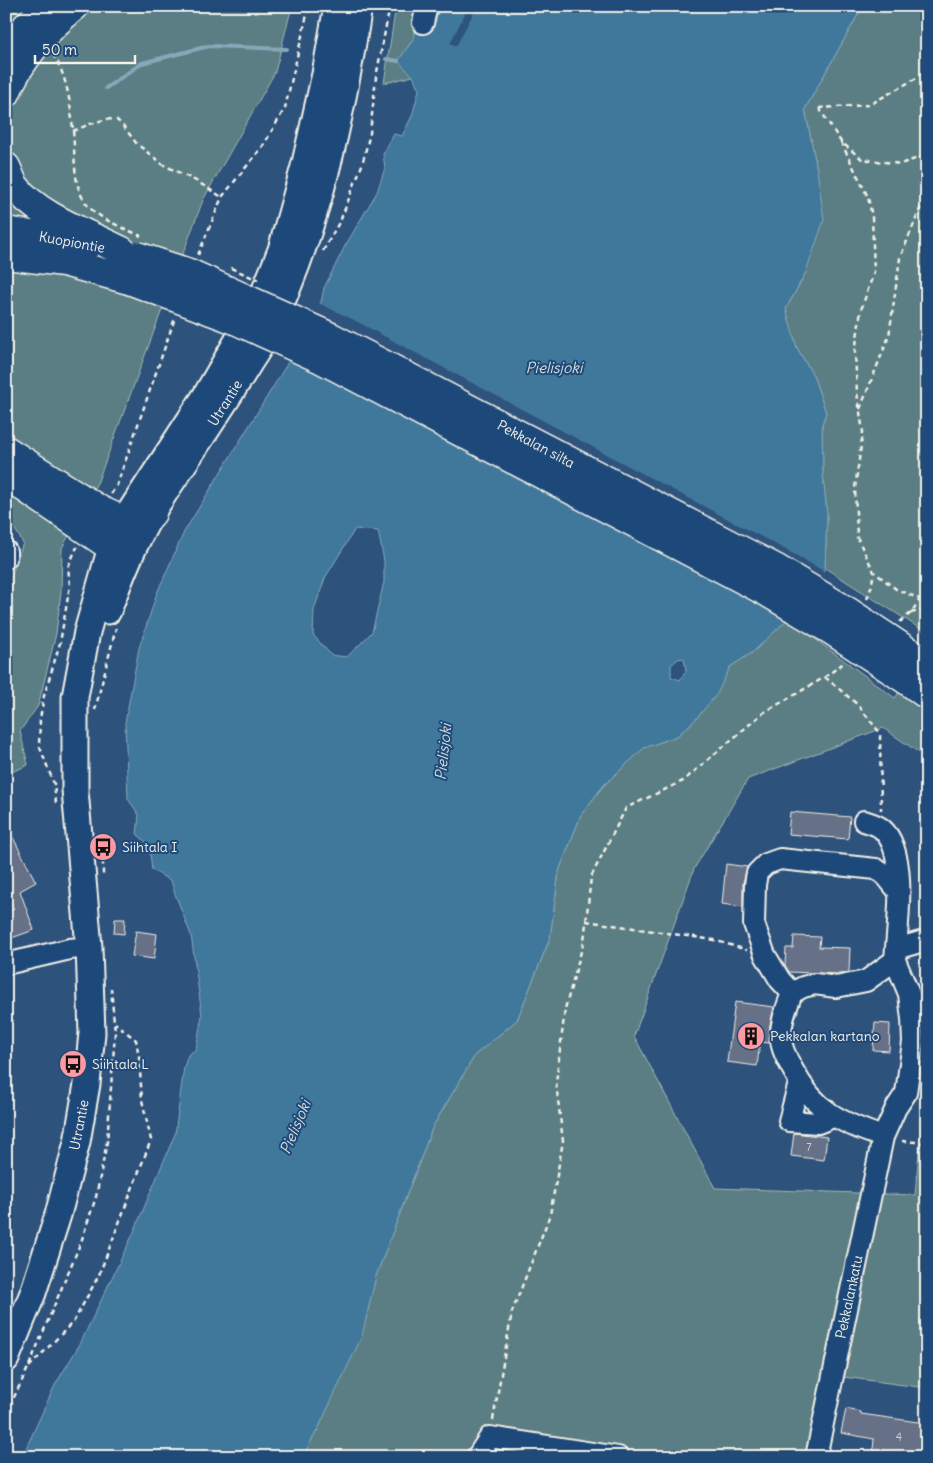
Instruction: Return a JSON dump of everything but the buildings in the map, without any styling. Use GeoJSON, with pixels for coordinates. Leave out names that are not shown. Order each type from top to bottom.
{"type":"FeatureCollection","features":[{"type":"Feature","properties":{"kind":"highway"},"geometry":{"type":"LineString","coordinates":[[6,48],[47,6]]}},
{"type":"Feature","properties":{"kind":"highway"},"geometry":{"type":"LineString","coordinates":[[6,93],[9,85],[35,45],[75,6]]}},
{"type":"Feature","properties":{"kind":"highway"},"geometry":{"type":"LineString","coordinates":[[6,167],[14,185],[31,203],[57,219],[132,256]]}},
{"type":"Feature","properties":{"kind":"highway","name":"Kuopiontie"},"geometry":{"type":"LineString","coordinates":[[6,231],[132,256]]}},
{"type":"Feature","properties":{"kind":"highway","name":"Kuopiontie"},"geometry":{"type":"LineString","coordinates":[[6,255],[64,262],[132,256]]}},
{"type":"Feature","properties":{"kind":"highway","name":"Pekkalan silta"},"geometry":{"type":"LineString","coordinates":[[132,256],[189,273],[340,342],[777,570],[847,611],[921,675]]}},
{"type":"Feature","properties":{"kind":"highway"},"geometry":{"type":"LineString","coordinates":[[6,274],[44,270],[64,262]]}},
{"type":"Feature","properties":{"kind":"highway"},"geometry":{"type":"LineString","coordinates":[[6,450],[114,533]]}},
{"type":"Feature","properties":{"kind":"highway"},"geometry":{"type":"LineString","coordinates":[[6,475],[114,533]]}},
{"type":"Feature","properties":{"kind":"highway"},"geometry":{"type":"LineString","coordinates":[[114,533],[152,513]]}},
{"type":"Feature","properties":{"kind":"main road","name":"Utrantie"},"geometry":{"type":"LineString","coordinates":[[17,1364],[36,1284],[58,1215],[77,1142],[87,1084],[92,1033],[89,947],[65,797],[75,697],[87,632],[114,533],[206,395],[261,300],[281,250],[306,163],[337,6]]}},
{"type":"Feature","properties":{"kind":"main road","name":"Utrantie"},"geometry":{"type":"LineString","coordinates":[[152,513],[224,405],[270,328],[290,281],[309,232],[326,176],[347,81],[359,6]]}},
{"type":"Feature","properties":{"kind":"street"},"geometry":{"type":"LineString","coordinates":[[6,551],[6,558]]}},
{"type":"Feature","properties":{"kind":"street"},"geometry":{"type":"LineString","coordinates":[[873,824],[893,844],[898,864],[899,892],[895,955],[919,1016]]}},
{"type":"Feature","properties":{"kind":"street"},"geometry":{"type":"LineString","coordinates":[[792,993],[780,980],[765,955],[754,924],[757,873],[766,864],[780,859],[876,870],[886,876],[899,892]]}},
{"type":"Feature","properties":{"kind":"street"},"geometry":{"type":"LineString","coordinates":[[892,1139],[854,1128],[833,1117],[822,1108],[800,1083],[787,1060],[780,1038],[785,1013],[792,993],[814,984],[836,987],[866,981],[895,955],[927,940]]}},
{"type":"Feature","properties":{"kind":"street"},"geometry":{"type":"LineString","coordinates":[[6,964],[70,949],[89,947]]}},
{"type":"Feature","properties":{"kind":"street","name":"Pekkalankatu"},"geometry":{"type":"LineString","coordinates":[[816,1457],[892,1139],[896,1108],[906,1093],[912,1042],[919,1016]]}},
{"type":"Feature","properties":{"kind":"street"},"geometry":{"type":"LineString","coordinates":[[800,1083],[789,1121],[818,1122],[833,1117]]}},
{"type":"Feature","properties":{"kind":"street"},"geometry":{"type":"LineString","coordinates":[[477,1457],[490,1437],[618,1457]]}},
{"type":"Feature","properties":{"kind":"path"},"geometry":{"type":"LineString","coordinates":[[197,259],[222,197],[263,146],[285,108],[309,6]]}},
{"type":"Feature","properties":{"kind":"path"},"geometry":{"type":"LineString","coordinates":[[321,255],[341,219],[362,165],[370,133],[376,77],[390,6]]}},
{"type":"Feature","properties":{"kind":"path"},"geometry":{"type":"LineString","coordinates":[[52,52],[62,68],[73,132],[74,162],[79,188],[85,201],[132,256]]}},
{"type":"Feature","properties":{"kind":"path"},"geometry":{"type":"LineString","coordinates":[[920,599],[896,589],[874,572],[858,537],[855,488],[863,432],[857,393],[855,352],[861,310],[874,272],[872,217],[868,197],[842,142],[819,108],[869,105],[927,72]]}},
{"type":"Feature","properties":{"kind":"path"},"geometry":{"type":"LineString","coordinates":[[73,132],[107,119],[116,120],[124,126],[137,144],[162,164],[222,197]]}},
{"type":"Feature","properties":{"kind":"path"},"geometry":{"type":"LineString","coordinates":[[842,142],[862,159],[900,164],[927,155]]}},
{"type":"Feature","properties":{"kind":"path"},"geometry":{"type":"LineString","coordinates":[[860,411],[889,336],[900,258],[927,192]]}},
{"type":"Feature","properties":{"kind":"path"},"geometry":{"type":"LineString","coordinates":[[65,797],[54,784],[40,745],[40,719],[44,696],[60,643],[70,585],[68,567],[74,552],[114,533],[117,485],[176,314]]}},
{"type":"Feature","properties":{"kind":"path"},"geometry":{"type":"LineString","coordinates":[[898,623],[911,613],[927,588]]}},
{"type":"Feature","properties":{"kind":"path"},"geometry":{"type":"LineString","coordinates":[[911,613],[927,610]]}},
{"type":"Feature","properties":{"kind":"path"},"geometry":{"type":"LineString","coordinates":[[94,711],[117,626]]}},
{"type":"Feature","properties":{"kind":"path"},"geometry":{"type":"LineString","coordinates":[[490,1437],[512,1312],[550,1215],[563,1141],[556,1083],[565,1009],[584,941],[591,877],[626,808],[683,781],[763,713],[825,677],[846,662]]}},
{"type":"Feature","properties":{"kind":"path"},"geometry":{"type":"LineString","coordinates":[[825,677],[858,705],[880,733],[873,824]]}},
{"type":"Feature","properties":{"kind":"path"},"geometry":{"type":"LineString","coordinates":[[98,830],[103,847],[104,883]]}},
{"type":"Feature","properties":{"kind":"path"},"geometry":{"type":"LineString","coordinates":[[586,921],[714,940],[765,955]]}},
{"type":"Feature","properties":{"kind":"path"},"geometry":{"type":"LineString","coordinates":[[6,1414],[17,1364],[82,1242],[96,1197],[107,1142],[115,1033],[111,985]]}},
{"type":"Feature","properties":{"kind":"path"},"geometry":{"type":"LineString","coordinates":[[17,1364],[74,1321],[99,1275],[151,1140],[142,1100],[140,1058],[136,1040],[114,1023]]}},
{"type":"Feature","properties":{"kind":"path"},"geometry":{"type":"LineString","coordinates":[[892,1139],[927,1143]]}},
{"type":"Feature","properties":{"kind":"green space"},"geometry":{"type":"Polygon","coordinates":[[[6,6],[292,6],[275,72],[203,200],[98,481],[62,548],[61,591],[56,634],[38,706],[20,731],[28,765],[9,773],[6,768],[6,591],[23,543],[6,514],[6,6]]]}},
{"type":"Feature","properties":{"kind":"green space"},"geometry":{"type":"Polygon","coordinates":[[[396,6],[443,6],[431,23],[414,29],[414,38],[398,61],[413,76],[384,83],[396,6]]]}},
{"type":"Feature","properties":{"kind":"green space"},"geometry":{"type":"Polygon","coordinates":[[[866,6],[927,6],[927,633],[825,568],[827,515],[823,474],[822,424],[826,413],[813,375],[797,348],[786,309],[806,272],[817,170],[805,109],[859,13],[866,6]]]}},
{"type":"Feature","properties":{"kind":"green space"},"geometry":{"type":"Polygon","coordinates":[[[788,619],[895,698],[927,653],[927,758],[883,728],[748,779],[694,869],[634,1036],[715,1188],[915,1195],[922,1119],[927,1120],[927,1388],[843,1377],[827,1457],[302,1457],[318,1429],[362,1333],[376,1276],[433,1126],[475,1055],[517,1020],[550,938],[559,871],[581,815],[603,786],[644,748],[677,736],[695,720],[717,693],[730,667],[753,652],[788,619]]]}},
{"type":"Feature","properties":{"kind":"water","name":"Pielisjoki"},"geometry":{"type":"Polygon","coordinates":[[[443,6],[866,6],[859,13],[805,109],[817,170],[824,220],[806,272],[786,309],[797,348],[813,375],[826,413],[822,424],[823,474],[827,515],[825,568],[813,588],[788,619],[753,652],[730,667],[717,694],[695,720],[677,736],[644,748],[603,786],[581,815],[559,871],[550,938],[517,1020],[475,1055],[433,1126],[376,1276],[362,1336],[318,1429],[302,1457],[22,1457],[55,1385],[80,1344],[133,1234],[175,1134],[184,1067],[188,1055],[196,1049],[202,1015],[191,935],[171,881],[152,870],[149,845],[137,834],[139,815],[128,799],[125,723],[139,648],[157,593],[184,532],[295,351],[321,302],[324,288],[345,246],[377,192],[385,168],[383,154],[394,134],[402,136],[412,116],[419,90],[413,76],[398,61],[414,38],[414,29],[419,23],[431,23],[443,6]],[[355,529],[325,578],[314,610],[313,635],[331,655],[347,657],[372,632],[384,582],[384,561],[378,531],[355,529]],[[684,658],[678,659],[671,665],[671,677],[680,680],[686,671],[684,658]]]}},
{"type":"Feature","properties":{"kind":"pier"},"geometry":{"type":"Polygon","coordinates":[[[469,6],[477,6],[456,46],[450,43],[469,6]]]}},
{"type":"Feature","properties":{"kind":"pier"},"geometry":{"type":"Polygon","coordinates":[[[318,303],[352,319],[825,572],[815,590],[303,332],[318,303]]]}},
{"type":"Feature","properties":{"kind":"waterway"},"geometry":{"type":"LineString","coordinates":[[106,88],[142,63],[209,46],[287,49]]}},
{"type":"Feature","properties":{"kind":"waterway"},"geometry":{"type":"LineString","coordinates":[[386,59],[398,61]]}},
{"type":"Feature","properties":{"kind":"place","name":"Siihtala I"},"geometry":{"type":"Point","coordinates":[103,847]}},
{"type":"Feature","properties":{"kind":"place","name":"Pekkalan kartano"},"geometry":{"type":"Point","coordinates":[751,1036]}},
{"type":"Feature","properties":{"kind":"place","name":"Siihtala L"},"geometry":{"type":"Point","coordinates":[73,1064]}}]}
